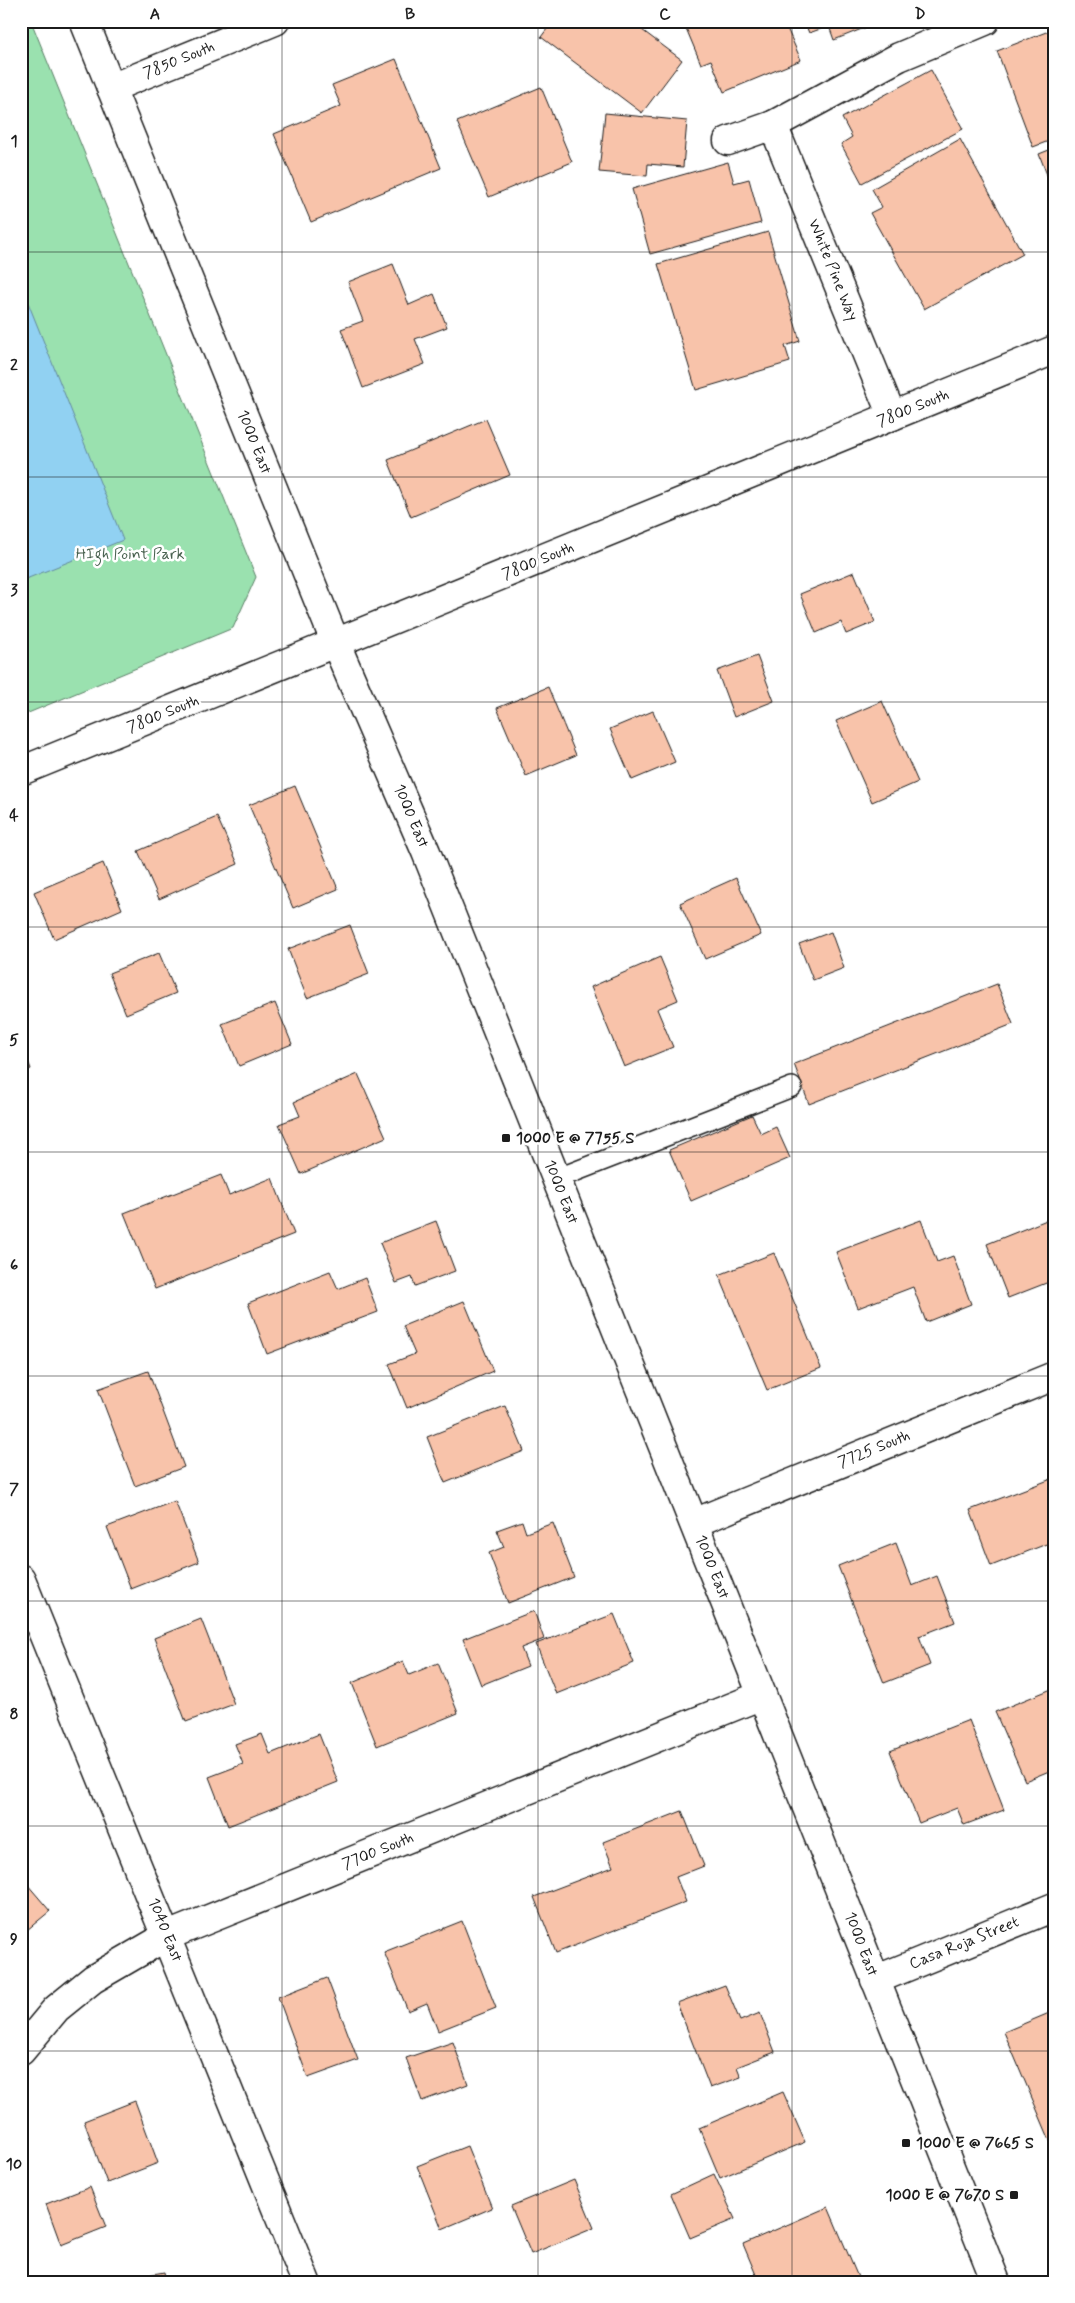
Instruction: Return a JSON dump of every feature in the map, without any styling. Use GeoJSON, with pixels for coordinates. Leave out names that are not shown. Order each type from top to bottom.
{"type":"FeatureCollection","features":[{"type":"Feature","properties":{"kind":"street","name":"1000 East"},"geometry":{"type":"LineString","coordinates":[[84,21],[336,644],[426,852],[996,2282]]}},
{"type":"Feature","properties":{"kind":"street","name":"7850 South"},"geometry":{"type":"LineString","coordinates":[[111,88],[275,21]]}},
{"type":"Feature","properties":{"kind":"street"},"geometry":{"type":"LineString","coordinates":[[728,141],[773,124],[899,57],[985,21]]}},
{"type":"Feature","properties":{"kind":"street","name":"White Pine Way"},"geometry":{"type":"LineString","coordinates":[[773,124],[892,416]]}},
{"type":"Feature","properties":{"kind":"street","name":"7800 South"},"geometry":{"type":"LineString","coordinates":[[21,771],[1054,350]]}},
{"type":"Feature","properties":{"kind":"street","name":"7725 South"},"geometry":{"type":"LineString","coordinates":[[694,1523],[1054,1376]]}},
{"type":"Feature","properties":{"kind":"street","name":"1040 East"},"geometry":{"type":"LineString","coordinates":[[21,1580],[306,2282]]}},
{"type":"Feature","properties":{"kind":"street","name":"7700 South"},"geometry":{"type":"LineString","coordinates":[[21,2051],[56,2010],[92,1979],[167,1936],[762,1694]]}},
{"type":"Feature","properties":{"kind":"street","name":"Casa Roja Street"},"geometry":{"type":"LineString","coordinates":[[875,1980],[1054,1907]]}},
{"type":"Feature","properties":{"kind":"lane"},"geometry":{"type":"LineString","coordinates":[[556,1179],[792,1087]]}},
{"type":"Feature","properties":{"kind":"green space","name":"HIgh Point Park"},"geometry":{"type":"Polygon","coordinates":[[[21,21],[31,21],[256,577],[233,628],[21,716],[21,21]]]}},
{"type":"Feature","properties":{"kind":"water"},"geometry":{"type":"Polygon","coordinates":[[[21,285],[123,540],[21,581],[21,285]]]}},
{"type":"Feature","properties":{"kind":"building"},"geometry":{"type":"Polygon","coordinates":[[[553,21],[630,21],[682,60],[642,113],[541,37],[553,21]]]}},
{"type":"Feature","properties":{"kind":"building"},"geometry":{"type":"Polygon","coordinates":[[[683,21],[790,21],[791,24],[786,26],[801,60],[724,92],[711,60],[701,64],[683,21]]]}},
{"type":"Feature","properties":{"kind":"building"},"geometry":{"type":"Polygon","coordinates":[[[804,21],[882,21],[834,40],[829,26],[809,33],[804,21]]]}},
{"type":"Feature","properties":{"kind":"building"},"geometry":{"type":"Polygon","coordinates":[[[1054,29],[1054,139],[1033,147],[997,51],[1054,29]]]}},
{"type":"Feature","properties":{"kind":"building"},"geometry":{"type":"Polygon","coordinates":[[[396,59],[441,168],[311,222],[274,134],[341,106],[332,85],[396,59]]]}},
{"type":"Feature","properties":{"kind":"building"},"geometry":{"type":"Polygon","coordinates":[[[931,70],[963,129],[862,183],[841,144],[852,137],[842,118],[931,70]]]}},
{"type":"Feature","properties":{"kind":"building"},"geometry":{"type":"Polygon","coordinates":[[[541,87],[572,162],[489,197],[457,122],[541,87]]]}},
{"type":"Feature","properties":{"kind":"building"},"geometry":{"type":"Polygon","coordinates":[[[605,113],[687,121],[683,167],[648,164],[647,176],[599,172],[605,113]]]}},
{"type":"Feature","properties":{"kind":"building"},"geometry":{"type":"Polygon","coordinates":[[[960,139],[1023,254],[924,309],[870,213],[882,207],[872,189],[960,139]]]}},
{"type":"Feature","properties":{"kind":"building"},"geometry":{"type":"Polygon","coordinates":[[[1054,148],[1054,193],[1039,154],[1054,148]]]}},
{"type":"Feature","properties":{"kind":"building"},"geometry":{"type":"Polygon","coordinates":[[[728,162],[734,183],[749,179],[761,223],[650,254],[632,189],[728,162]]]}},
{"type":"Feature","properties":{"kind":"building"},"geometry":{"type":"Polygon","coordinates":[[[768,232],[800,341],[785,346],[790,362],[696,390],[658,264],[768,232]]]}},
{"type":"Feature","properties":{"kind":"building"},"geometry":{"type":"Polygon","coordinates":[[[393,264],[409,305],[434,294],[447,327],[415,339],[425,364],[363,388],[341,329],[363,321],[348,282],[393,264]]]}},
{"type":"Feature","properties":{"kind":"building"},"geometry":{"type":"Polygon","coordinates":[[[486,419],[510,475],[411,517],[388,460],[486,419]]]}},
{"type":"Feature","properties":{"kind":"building"},"geometry":{"type":"Polygon","coordinates":[[[1054,494],[1054,508],[1049,496],[1054,494]]]}},
{"type":"Feature","properties":{"kind":"building"},"geometry":{"type":"Polygon","coordinates":[[[854,572],[875,622],[846,634],[841,622],[816,633],[800,594],[854,572]]]}},
{"type":"Feature","properties":{"kind":"building"},"geometry":{"type":"Polygon","coordinates":[[[757,656],[774,701],[734,717],[717,671],[757,656]]]}},
{"type":"Feature","properties":{"kind":"building"},"geometry":{"type":"Polygon","coordinates":[[[548,687],[576,755],[526,776],[497,708],[548,687]]]}},
{"type":"Feature","properties":{"kind":"building"},"geometry":{"type":"Polygon","coordinates":[[[882,701],[918,782],[872,802],[836,721],[882,701]]]}},
{"type":"Feature","properties":{"kind":"building"},"geometry":{"type":"Polygon","coordinates":[[[653,711],[675,762],[632,780],[610,729],[653,711]]]}},
{"type":"Feature","properties":{"kind":"building"},"geometry":{"type":"Polygon","coordinates":[[[295,786],[338,889],[293,908],[249,805],[295,786]]]}},
{"type":"Feature","properties":{"kind":"building"},"geometry":{"type":"Polygon","coordinates":[[[217,817],[238,864],[159,899],[138,851],[217,817]]]}},
{"type":"Feature","properties":{"kind":"building"},"geometry":{"type":"Polygon","coordinates":[[[103,863],[122,909],[54,939],[34,892],[103,863]]]}},
{"type":"Feature","properties":{"kind":"building"},"geometry":{"type":"Polygon","coordinates":[[[736,878],[761,935],[705,959],[680,903],[736,878]]]}},
{"type":"Feature","properties":{"kind":"building"},"geometry":{"type":"Polygon","coordinates":[[[350,925],[369,974],[307,998],[288,949],[350,925]]]}},
{"type":"Feature","properties":{"kind":"building"},"geometry":{"type":"Polygon","coordinates":[[[831,932],[844,968],[813,980],[799,944],[831,932]]]}},
{"type":"Feature","properties":{"kind":"building"},"geometry":{"type":"Polygon","coordinates":[[[21,937],[26,947],[21,949],[21,937]]]}},
{"type":"Feature","properties":{"kind":"building"},"geometry":{"type":"Polygon","coordinates":[[[159,953],[176,993],[126,1014],[109,973],[159,953]]]}},
{"type":"Feature","properties":{"kind":"building"},"geometry":{"type":"Polygon","coordinates":[[[660,957],[678,1000],[657,1009],[673,1047],[624,1067],[591,987],[660,957]]]}},
{"type":"Feature","properties":{"kind":"building"},"geometry":{"type":"Polygon","coordinates":[[[997,984],[1013,1024],[809,1104],[794,1064],[997,984]]]}},
{"type":"Feature","properties":{"kind":"building"},"geometry":{"type":"Polygon","coordinates":[[[275,1003],[292,1044],[239,1066],[222,1024],[275,1003]]]}},
{"type":"Feature","properties":{"kind":"building"},"geometry":{"type":"Polygon","coordinates":[[[21,1043],[31,1069],[21,1073],[21,1043]]]}},
{"type":"Feature","properties":{"kind":"building"},"geometry":{"type":"Polygon","coordinates":[[[358,1074],[386,1137],[301,1174],[279,1124],[300,1116],[294,1102],[358,1074]]]}},
{"type":"Feature","properties":{"kind":"building"},"geometry":{"type":"Polygon","coordinates":[[[752,1115],[761,1134],[776,1127],[790,1158],[691,1201],[669,1150],[752,1115]]]}},
{"type":"Feature","properties":{"kind":"building"},"geometry":{"type":"Polygon","coordinates":[[[221,1175],[229,1195],[272,1178],[294,1234],[155,1289],[124,1213],[221,1175]]]}},
{"type":"Feature","properties":{"kind":"building"},"geometry":{"type":"Polygon","coordinates":[[[1054,1217],[1054,1280],[1008,1298],[987,1244],[1054,1217]]]}},
{"type":"Feature","properties":{"kind":"building"},"geometry":{"type":"Polygon","coordinates":[[[921,1220],[937,1262],[953,1256],[971,1304],[926,1322],[913,1287],[858,1308],[836,1252],[921,1220]]]}},
{"type":"Feature","properties":{"kind":"building"},"geometry":{"type":"Polygon","coordinates":[[[436,1221],[455,1271],[415,1286],[412,1277],[396,1283],[380,1243],[436,1221]]]}},
{"type":"Feature","properties":{"kind":"building"},"geometry":{"type":"Polygon","coordinates":[[[774,1253],[821,1368],[767,1390],[719,1275],[774,1253]]]}},
{"type":"Feature","properties":{"kind":"building"},"geometry":{"type":"Polygon","coordinates":[[[330,1271],[338,1289],[365,1278],[378,1312],[267,1354],[248,1303],[330,1271]]]}},
{"type":"Feature","properties":{"kind":"building"},"geometry":{"type":"Polygon","coordinates":[[[464,1301],[493,1371],[407,1408],[389,1364],[415,1354],[403,1326],[464,1301]]]}},
{"type":"Feature","properties":{"kind":"building"},"geometry":{"type":"Polygon","coordinates":[[[148,1371],[184,1467],[135,1486],[98,1389],[148,1371]]]}},
{"type":"Feature","properties":{"kind":"building"},"geometry":{"type":"Polygon","coordinates":[[[505,1406],[524,1451],[445,1483],[427,1437],[505,1406]]]}},
{"type":"Feature","properties":{"kind":"building"},"geometry":{"type":"Polygon","coordinates":[[[1054,1478],[1054,1541],[991,1566],[970,1510],[1054,1478]]]}},
{"type":"Feature","properties":{"kind":"building"},"geometry":{"type":"Polygon","coordinates":[[[175,1501],[199,1562],[131,1589],[107,1527],[175,1501]]]}},
{"type":"Feature","properties":{"kind":"building"},"geometry":{"type":"Polygon","coordinates":[[[522,1521],[526,1533],[553,1523],[574,1577],[508,1603],[489,1553],[504,1547],[497,1530],[522,1521]]]}},
{"type":"Feature","properties":{"kind":"building"},"geometry":{"type":"Polygon","coordinates":[[[896,1543],[912,1586],[937,1576],[955,1622],[919,1636],[930,1665],[884,1683],[838,1566],[896,1543]]]}},
{"type":"Feature","properties":{"kind":"building"},"geometry":{"type":"Polygon","coordinates":[[[534,1611],[544,1639],[521,1648],[528,1666],[481,1685],[463,1639],[534,1611]]]}},
{"type":"Feature","properties":{"kind":"building"},"geometry":{"type":"Polygon","coordinates":[[[614,1614],[634,1663],[556,1694],[536,1644],[614,1614]]]}},
{"type":"Feature","properties":{"kind":"building"},"geometry":{"type":"Polygon","coordinates":[[[201,1619],[234,1704],[186,1722],[154,1638],[201,1619]]]}},
{"type":"Feature","properties":{"kind":"building"},"geometry":{"type":"Polygon","coordinates":[[[403,1661],[409,1675],[438,1663],[458,1713],[377,1746],[352,1683],[403,1661]]]}},
{"type":"Feature","properties":{"kind":"building"},"geometry":{"type":"Polygon","coordinates":[[[1054,1688],[1054,1769],[1025,1781],[995,1712],[1054,1688]]]}},
{"type":"Feature","properties":{"kind":"building"},"geometry":{"type":"Polygon","coordinates":[[[969,1720],[1004,1810],[964,1825],[957,1808],[919,1823],[890,1751],[969,1720]]]}},
{"type":"Feature","properties":{"kind":"building"},"geometry":{"type":"Polygon","coordinates":[[[262,1734],[270,1754],[319,1734],[338,1782],[228,1826],[209,1777],[243,1764],[235,1744],[262,1734]]]}},
{"type":"Feature","properties":{"kind":"building"},"geometry":{"type":"Polygon","coordinates":[[[682,1811],[704,1866],[676,1877],[686,1902],[556,1953],[534,1897],[613,1867],[603,1842],[682,1811]]]}},
{"type":"Feature","properties":{"kind":"building"},"geometry":{"type":"Polygon","coordinates":[[[21,1877],[50,1911],[21,1935],[21,1877]]]}},
{"type":"Feature","properties":{"kind":"building"},"geometry":{"type":"Polygon","coordinates":[[[462,1921],[496,2008],[438,2031],[427,2003],[408,2011],[384,1952],[462,1921]]]}},
{"type":"Feature","properties":{"kind":"building"},"geometry":{"type":"Polygon","coordinates":[[[327,1978],[358,2060],[308,2078],[278,1997],[327,1978]]]}},
{"type":"Feature","properties":{"kind":"building"},"geometry":{"type":"Polygon","coordinates":[[[725,1985],[740,2021],[760,2013],[775,2052],[737,2067],[741,2077],[710,2088],[677,2003],[725,1985]]]}},
{"type":"Feature","properties":{"kind":"building"},"geometry":{"type":"Polygon","coordinates":[[[1054,2011],[1054,2150],[1004,2032],[1054,2011]]]}},
{"type":"Feature","properties":{"kind":"building"},"geometry":{"type":"Polygon","coordinates":[[[453,2042],[468,2084],[422,2101],[406,2058],[453,2042]]]}},
{"type":"Feature","properties":{"kind":"building"},"geometry":{"type":"Polygon","coordinates":[[[783,2092],[805,2142],[720,2178],[699,2128],[783,2092]]]}},
{"type":"Feature","properties":{"kind":"building"},"geometry":{"type":"Polygon","coordinates":[[[135,2101],[158,2163],[107,2183],[84,2121],[135,2101]]]}},
{"type":"Feature","properties":{"kind":"building"},"geometry":{"type":"Polygon","coordinates":[[[467,2146],[492,2208],[442,2229],[417,2166],[467,2146]]]}},
{"type":"Feature","properties":{"kind":"building"},"geometry":{"type":"Polygon","coordinates":[[[714,2174],[735,2219],[690,2238],[671,2194],[714,2174]]]}},
{"type":"Feature","properties":{"kind":"building"},"geometry":{"type":"Polygon","coordinates":[[[574,2180],[594,2228],[531,2254],[511,2206],[574,2180]]]}},
{"type":"Feature","properties":{"kind":"building"},"geometry":{"type":"Polygon","coordinates":[[[90,2187],[106,2227],[61,2245],[46,2204],[90,2187]]]}},
{"type":"Feature","properties":{"kind":"building"},"geometry":{"type":"Polygon","coordinates":[[[828,2207],[860,2282],[759,2282],[743,2244],[828,2207]]]}},
{"type":"Feature","properties":{"kind":"building"},"geometry":{"type":"Polygon","coordinates":[[[164,2272],[166,2282],[115,2282],[115,2281],[164,2272]]]}},
{"type":"Feature","properties":{"kind":"place","name":"1000 E @ 7755 S"},"geometry":{"type":"Point","coordinates":[506,1138]}},
{"type":"Feature","properties":{"kind":"place","name":"1000 E @ 7665 S"},"geometry":{"type":"Point","coordinates":[906,2143]}},
{"type":"Feature","properties":{"kind":"place","name":"1000 E @ 7670 S"},"geometry":{"type":"Point","coordinates":[1014,2195]}}]}
